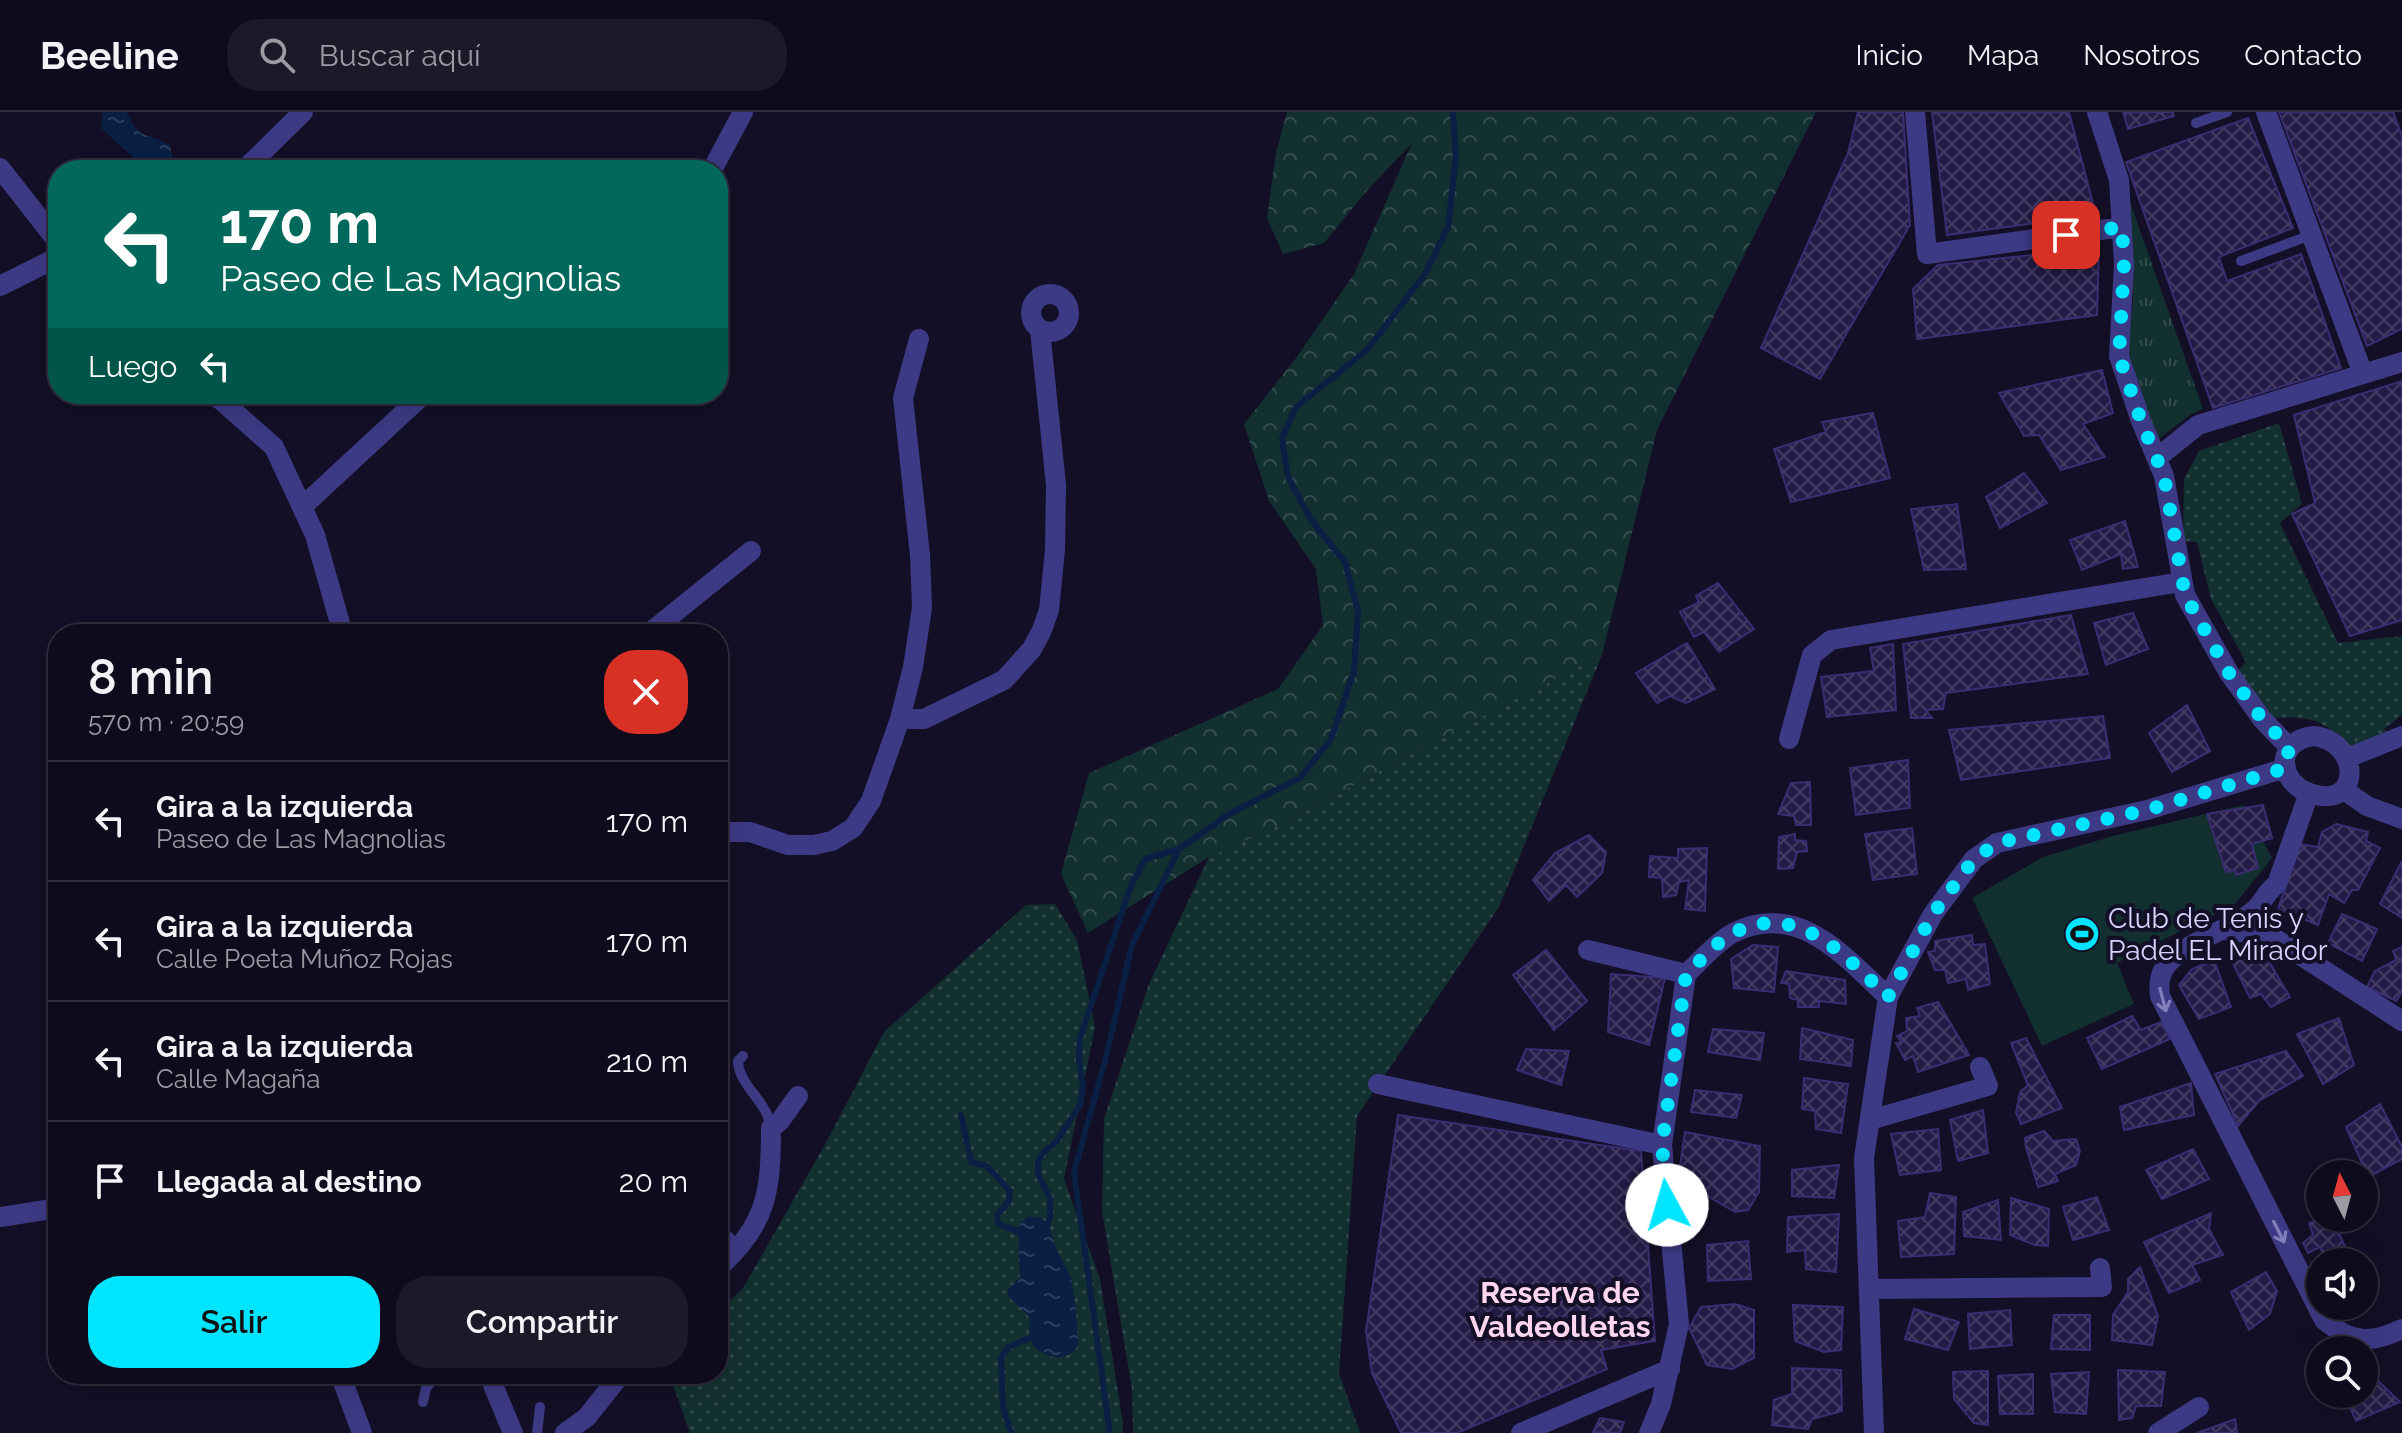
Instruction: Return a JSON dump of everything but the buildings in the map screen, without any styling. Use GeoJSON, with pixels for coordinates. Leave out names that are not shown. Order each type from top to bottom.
{"type":"FeatureCollection","features":[{"type":"Feature","properties":{"kind":"street"},"geometry":{"type":"LineString","coordinates":[[254,160],[303,112]]}},
{"type":"Feature","properties":{"kind":"street"},"geometry":{"type":"LineString","coordinates":[[717,160],[743,112]]}},
{"type":"Feature","properties":{"kind":"street"},"geometry":{"type":"LineString","coordinates":[[1915,112],[1927,254],[2122,227]]}},
{"type":"Feature","properties":{"kind":"street"},"geometry":{"type":"LineString","coordinates":[[1874,1433],[1864,1158],[1888,997],[1933,914],[1974,859],[1997,843],[2147,810],[2287,757],[2305,737],[2322,737],[2337,745],[2347,758],[2350,777],[2344,790],[2326,796],[2309,793],[2294,784],[2287,757],[2229,673],[2189,606],[2181,582],[2164,476],[2119,356],[2124,264],[2119,180],[2097,112]]}},
{"type":"Feature","properties":{"kind":"street"},"geometry":{"type":"LineString","coordinates":[[2266,112],[2363,374]]}},
{"type":"Feature","properties":{"kind":"street"},"geometry":{"type":"LineString","coordinates":[[0,168],[48,229]]}},
{"type":"Feature","properties":{"kind":"street"},"geometry":{"type":"LineString","coordinates":[[0,286],[48,262]]}},
{"type":"Feature","properties":{"kind":"street"},"geometry":{"type":"LineString","coordinates":[[900,719],[924,719],[1004,680],[1032,649],[1042,630],[1049,610],[1055,550],[1056,485],[1040,330]]}},
{"type":"Feature","properties":{"kind":"street"},"geometry":{"type":"LineString","coordinates":[[728,832],[750,832],[788,845],[814,845],[832,841],[853,828],[871,801],[900,719],[913,667],[922,608],[920,555],[903,398],[919,339]]}},
{"type":"Feature","properties":{"kind":"street"},"geometry":{"type":"LineString","coordinates":[[2157,458],[2198,425],[2402,362]]}},
{"type":"Feature","properties":{"kind":"street"},"geometry":{"type":"LineString","coordinates":[[225,404],[274,447],[315,535],[340,624]]}},
{"type":"Feature","properties":{"kind":"street"},"geometry":{"type":"LineString","coordinates":[[302,507],[413,404]]}},
{"type":"Feature","properties":{"kind":"street"},"geometry":{"type":"LineString","coordinates":[[660,624],[751,551]]}},
{"type":"Feature","properties":{"kind":"street"},"geometry":{"type":"LineString","coordinates":[[1789,739],[1812,655],[1831,640],[2181,582]]}},
{"type":"Feature","properties":{"kind":"street"},"geometry":{"type":"LineString","coordinates":[[2347,758],[2402,736]]}},
{"type":"Feature","properties":{"kind":"street"},"geometry":{"type":"LineString","coordinates":[[2344,790],[2367,806],[2402,819]]}},
{"type":"Feature","properties":{"kind":"street"},"geometry":{"type":"LineString","coordinates":[[2309,793],[2277,884],[2254,911],[2225,930],[2176,954],[2163,971],[2159,986],[2164,1009],[2324,1320],[2352,1338],[2368,1340],[2385,1338],[2402,1329]]}},
{"type":"Feature","properties":{"kind":"street"},"geometry":{"type":"LineString","coordinates":[[2271,936],[2271,916],[2279,890],[2277,884]]}},
{"type":"Feature","properties":{"kind":"street"},"geometry":{"type":"LineString","coordinates":[[1649,1433],[1670,1369],[1679,1324],[1662,1145],[1686,974],[1731,934],[1766,921],[1798,927],[1833,945],[1888,997]]}},
{"type":"Feature","properties":{"kind":"street"},"geometry":{"type":"LineString","coordinates":[[2225,930],[2271,936],[2402,1021]]}},
{"type":"Feature","properties":{"kind":"street"},"geometry":{"type":"LineString","coordinates":[[1588,950],[1686,974]]}},
{"type":"Feature","properties":{"kind":"street"},"geometry":{"type":"LineString","coordinates":[[1870,1120],[1988,1086],[1980,1067]]}},
{"type":"Feature","properties":{"kind":"street"},"geometry":{"type":"LineString","coordinates":[[1378,1084],[1662,1145]]}},
{"type":"Feature","properties":{"kind":"street"},"geometry":{"type":"LineString","coordinates":[[728,1259],[754,1230],[763,1208],[771,1164],[768,1135],[798,1096]]}},
{"type":"Feature","properties":{"kind":"street"},"geometry":{"type":"LineString","coordinates":[[0,1217],[48,1210]]}},
{"type":"Feature","properties":{"kind":"street"},"geometry":{"type":"LineString","coordinates":[[1869,1289],[2102,1287],[2100,1268]]}},
{"type":"Feature","properties":{"kind":"street"},"geometry":{"type":"LineString","coordinates":[[1521,1433],[1670,1369]]}},
{"type":"Feature","properties":{"kind":"street"},"geometry":{"type":"LineString","coordinates":[[344,1384],[362,1433]]}},
{"type":"Feature","properties":{"kind":"street"},"geometry":{"type":"LineString","coordinates":[[493,1384],[513,1433]]}},
{"type":"Feature","properties":{"kind":"street"},"geometry":{"type":"LineString","coordinates":[[565,1433],[587,1417],[615,1384]]}},
{"type":"Feature","properties":{"kind":"street"},"geometry":{"type":"LineString","coordinates":[[2158,1433],[2199,1407]]}},
{"type":"Feature","properties":{"kind":"lane"},"geometry":{"type":"LineString","coordinates":[[2196,123],[2227,112]]}},
{"type":"Feature","properties":{"kind":"lane"},"geometry":{"type":"LineString","coordinates":[[2241,261],[2311,235]]}},
{"type":"Feature","properties":{"kind":"lane"},"geometry":{"type":"LineString","coordinates":[[743,1056],[737,1063],[740,1074],[764,1105],[768,1135]]}},
{"type":"Feature","properties":{"kind":"lane"},"geometry":{"type":"LineString","coordinates":[[728,1236],[740,1249]]}},
{"type":"Feature","properties":{"kind":"lane"},"geometry":{"type":"LineString","coordinates":[[423,1402],[429,1384]]}},
{"type":"Feature","properties":{"kind":"lane"},"geometry":{"type":"LineString","coordinates":[[537,1433],[540,1407]]}},
{"type":"Feature","properties":{"kind":"green space"},"geometry":{"type":"Polygon","coordinates":[[[1287,112],[1816,112],[1657,430],[1602,655],[1287,821],[1209,857],[1088,933],[1061,874],[1089,773],[1278,689],[1323,625],[1316,569],[1269,501],[1244,424],[1296,358],[1354,274],[1412,143],[1324,243],[1283,254],[1267,218],[1276,153],[1287,112]]]}},
{"type":"Feature","properties":{"kind":"green space"},"geometry":{"type":"Polygon","coordinates":[[[2129,199],[2203,409],[2157,440],[2128,350],[2133,300],[2129,199]]]}},
{"type":"Feature","properties":{"kind":"green space"},"geometry":{"type":"Polygon","coordinates":[[[2279,423],[2302,504],[2280,523],[2338,643],[2402,636],[2402,715],[2384,729],[2391,736],[2349,747],[2332,730],[2315,721],[2272,718],[2237,672],[2246,662],[2211,599],[2197,542],[2183,541],[2184,479],[2199,451],[2279,423]]]}},
{"type":"Feature","properties":{"kind":"green space"},"geometry":{"type":"Polygon","coordinates":[[[1602,655],[1499,907],[1357,1116],[1339,1373],[1360,1433],[1133,1433],[1132,1389],[1102,1211],[1104,1119],[1149,984],[1209,857],[1291,819],[1602,655]]]}},
{"type":"Feature","properties":{"kind":"green space","name":"Club de Tenis y Padel EL Mirador"},"geometry":{"type":"Polygon","coordinates":[[[2243,805],[2272,858],[2235,904],[2117,963],[2134,1004],[2042,1046],[1972,898],[2043,857],[2113,836],[2243,805]]]}},
{"type":"Feature","properties":{"kind":"green space"},"geometry":{"type":"Polygon","coordinates":[[[1055,904],[1077,940],[1095,1027],[1064,1179],[1100,1279],[1123,1423],[1122,1433],[690,1433],[673,1384],[728,1384],[728,1303],[743,1288],[827,1141],[884,1032],[1026,905],[1055,904]]]}},
{"type":"Feature","properties":{"kind":"water"},"geometry":{"type":"Polygon","coordinates":[[[103,112],[127,112],[140,132],[170,145],[173,160],[135,160],[101,128],[103,112]]]}},
{"type":"Feature","properties":{"kind":"water"},"geometry":{"type":"Polygon","coordinates":[[[1027,1217],[1041,1218],[1048,1225],[1070,1276],[1078,1345],[1074,1351],[1061,1357],[1047,1355],[1035,1347],[1030,1338],[1028,1316],[1007,1291],[1020,1277],[1018,1227],[1027,1217]]]}},
{"type":"Feature","properties":{"kind":"waterway"},"geometry":{"type":"LineString","coordinates":[[1110,1433],[1074,1172],[1105,1061],[1132,945],[1179,849],[1229,814],[1300,778],[1331,739],[1354,671],[1358,612],[1345,562],[1311,520],[1288,477],[1282,438],[1296,407],[1367,350],[1425,274],[1448,227],[1456,157],[1453,112]]}},
{"type":"Feature","properties":{"kind":"waterway"},"geometry":{"type":"LineString","coordinates":[[1046,1231],[1050,1199],[1038,1173],[1038,1163],[1080,1105],[1083,1087],[1080,1038],[1130,888],[1145,859],[1179,849]]}},
{"type":"Feature","properties":{"kind":"waterway"},"geometry":{"type":"LineString","coordinates":[[961,1115],[971,1162],[987,1166],[1010,1191],[1009,1201],[997,1215],[998,1224],[1025,1234]]}},
{"type":"Feature","properties":{"kind":"waterway"},"geometry":{"type":"LineString","coordinates":[[1011,1433],[1003,1407],[1001,1357],[1009,1347],[1036,1335]]}},
{"type":"Feature","properties":{"kind":"place","name":"Club de Tenis y Padel EL Mirador"},"geometry":{"type":"Point","coordinates":[2082,934]}},
{"type":"Feature","properties":{"kind":"district","name":"Reserva de Valdeolletas"},"geometry":{"type":"Point","coordinates":[1560,1310]}},
{"type":"Feature","properties":{"kind":"route"},"geometry":{"type":"LineString","coordinates":[[1667,1205],[1662,1145],[1686,974],[1731,934],[1766,921],[1798,927],[1833,945],[1888,997],[1933,914],[1974,859],[1997,843],[2147,810],[2286,768],[2289,747],[2269,728],[2229,673],[2189,606],[2181,582],[2164,476],[2119,356],[2124,264],[2122,227],[2066,235]]}}]}
